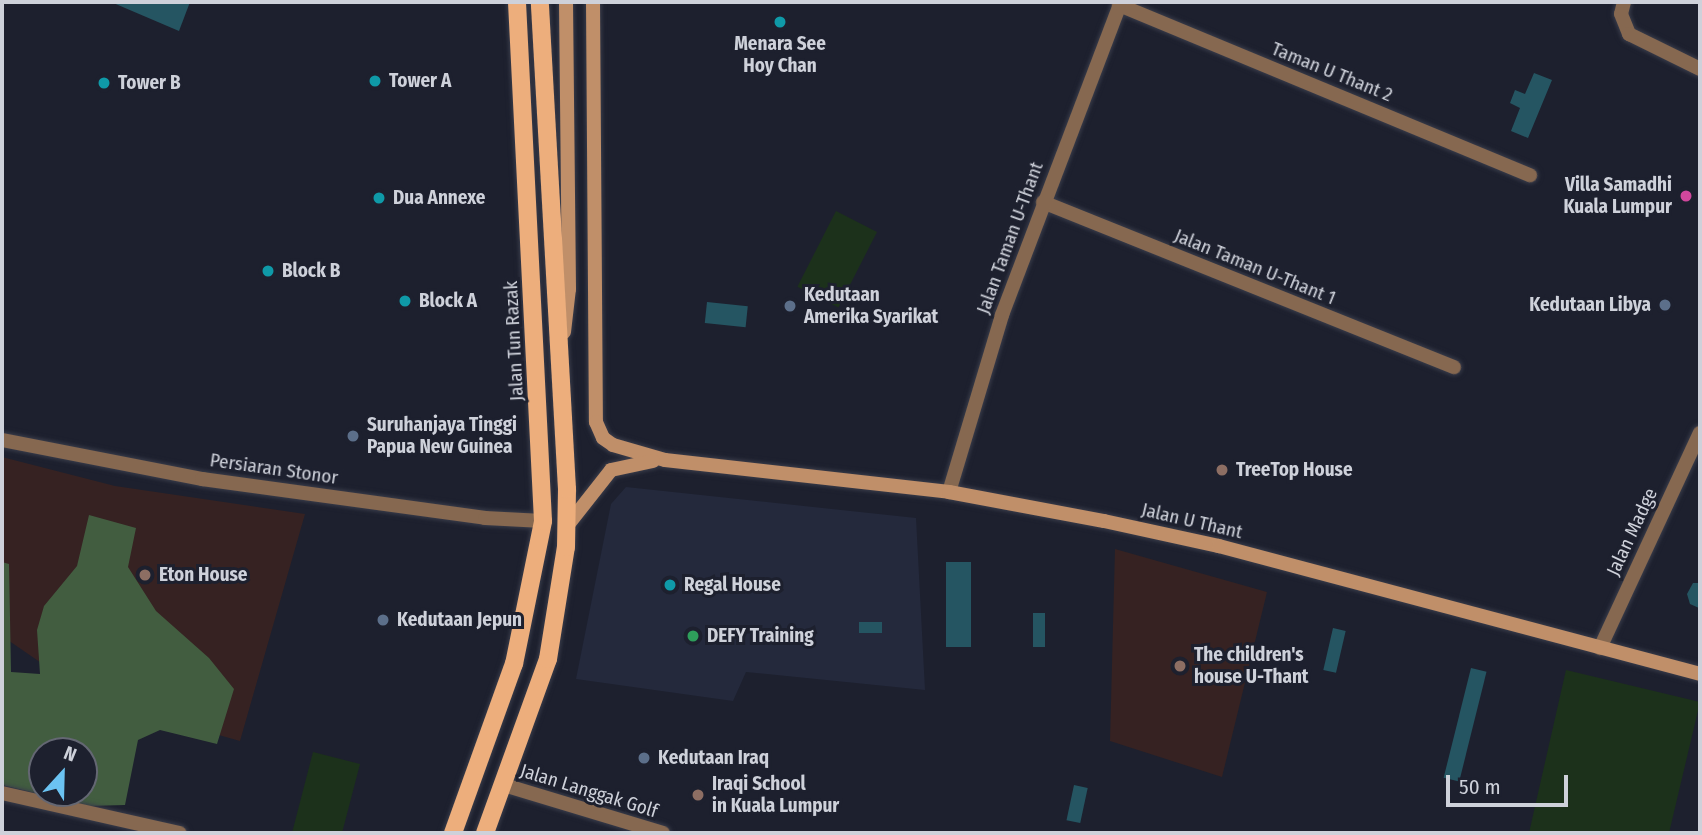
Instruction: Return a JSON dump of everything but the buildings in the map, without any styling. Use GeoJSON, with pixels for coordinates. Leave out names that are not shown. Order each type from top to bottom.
{"type":"FeatureCollection","features":[{"type":"Feature","properties":{"kind":"main road","name":"Jalan Tun Razak"},"geometry":{"type":"LineString","coordinates":[[453,833],[514,664],[543,521],[517,2]]}},
{"type":"Feature","properties":{"kind":"main road"},"geometry":{"type":"LineString","coordinates":[[485,833],[548,659],[567,526],[540,2]]}},
{"type":"Feature","properties":{"kind":"street"},"geometry":{"type":"LineString","coordinates":[[559,379],[569,289],[566,2]]}},
{"type":"Feature","properties":{"kind":"street","name":"Jalan U Thant"},"geometry":{"type":"LineString","coordinates":[[593,2],[594,369],[596,422],[603,438],[625,451],[665,460],[949,492],[1219,546],[1700,674]]}},
{"type":"Feature","properties":{"kind":"street"},"geometry":{"type":"LineString","coordinates":[[1624,2],[1620,14],[1629,34],[1700,69]]}},
{"type":"Feature","properties":{"kind":"street","name":"Taman U Thant 2"},"geometry":{"type":"LineString","coordinates":[[1120,3],[1530,175]]}},
{"type":"Feature","properties":{"kind":"street","name":"Jalan Taman U-Thant"},"geometry":{"type":"LineString","coordinates":[[949,492],[1002,315],[1120,3]]}},
{"type":"Feature","properties":{"kind":"street","name":"Jalan Taman U-Thant 1"},"geometry":{"type":"LineString","coordinates":[[1043,202],[1454,367]]}},
{"type":"Feature","properties":{"kind":"street","name":"Jalan Madge"},"geometry":{"type":"LineString","coordinates":[[1600,648],[1700,433]]}},
{"type":"Feature","properties":{"kind":"street","name":"Persiaran Stonor"},"geometry":{"type":"LineString","coordinates":[[2,440],[202,479],[485,517],[543,521]]}},
{"type":"Feature","properties":{"kind":"street","name":"Jalan U Thant"},"geometry":{"type":"LineString","coordinates":[[567,526],[611,470],[665,460]]}},
{"type":"Feature","properties":{"kind":"street","name":"Jalan Langgak Golf"},"geometry":{"type":"LineString","coordinates":[[504,785],[663,833]]}},
{"type":"Feature","properties":{"kind":"street"},"geometry":{"type":"LineString","coordinates":[[2,793],[180,833]]}},
{"type":"Feature","properties":{"kind":"shaded area"},"geometry":{"type":"Polygon","coordinates":[[[111,2],[190,2],[179,31],[111,2]]]}},
{"type":"Feature","properties":{"kind":"shaded area"},"geometry":{"type":"Polygon","coordinates":[[[1534,73],[1552,80],[1528,138],[1511,131],[1520,108],[1510,103],[1515,90],[1525,94],[1534,73]]]}},
{"type":"Feature","properties":{"kind":"shaded area"},"geometry":{"type":"Polygon","coordinates":[[[707,302],[748,306],[746,327],[705,323],[707,302]]]}},
{"type":"Feature","properties":{"kind":"shaded area","name":"Eton House"},"geometry":{"type":"Polygon","coordinates":[[[2,457],[115,486],[305,514],[240,741],[95,700],[2,636],[2,457]]]}},
{"type":"Feature","properties":{"kind":"shaded area"},"geometry":{"type":"Polygon","coordinates":[[[626,487],[916,518],[925,690],[746,672],[733,701],[576,679],[611,504],[626,487]]]}},
{"type":"Feature","properties":{"kind":"shaded area","name":"The children's house U-Thant"},"geometry":{"type":"Polygon","coordinates":[[[1115,549],[1267,592],[1222,777],[1110,741],[1115,549]]]}},
{"type":"Feature","properties":{"kind":"shaded area"},"geometry":{"type":"Polygon","coordinates":[[[946,562],[971,562],[971,647],[946,647],[946,562]]]}},
{"type":"Feature","properties":{"kind":"shaded area"},"geometry":{"type":"Polygon","coordinates":[[[1693,583],[1700,583],[1699,608],[1690,604],[1687,594],[1693,583]]]}},
{"type":"Feature","properties":{"kind":"shaded area"},"geometry":{"type":"Polygon","coordinates":[[[1033,613],[1045,613],[1045,647],[1033,647],[1033,613]]]}},
{"type":"Feature","properties":{"kind":"shaded area"},"geometry":{"type":"Polygon","coordinates":[[[859,622],[882,622],[882,633],[859,633],[859,622]]]}},
{"type":"Feature","properties":{"kind":"shaded area"},"geometry":{"type":"Polygon","coordinates":[[[1333,628],[1346,631],[1336,673],[1323,670],[1333,628]]]}},
{"type":"Feature","properties":{"kind":"shaded area"},"geometry":{"type":"Polygon","coordinates":[[[1471,668],[1487,672],[1459,782],[1444,778],[1471,668]]]}},
{"type":"Feature","properties":{"kind":"shaded area"},"geometry":{"type":"Polygon","coordinates":[[[1074,785],[1088,788],[1080,823],[1067,820],[1074,785]]]}},
{"type":"Feature","properties":{"kind":"green space"},"geometry":{"type":"Polygon","coordinates":[[[836,211],[877,232],[838,308],[797,287],[836,211]]]}},
{"type":"Feature","properties":{"kind":"green space"},"geometry":{"type":"Polygon","coordinates":[[[89,515],[136,528],[128,567],[156,611],[209,658],[234,689],[217,744],[160,730],[138,740],[125,805],[98,806],[98,737],[28,737],[28,791],[2,785],[2,562],[9,564],[11,672],[40,674],[37,630],[44,606],[77,566],[89,515]]]}},
{"type":"Feature","properties":{"kind":"green space"},"geometry":{"type":"Polygon","coordinates":[[[1566,670],[1700,702],[1669,833],[1529,833],[1566,670]]]}},
{"type":"Feature","properties":{"kind":"green space"},"geometry":{"type":"Polygon","coordinates":[[[313,752],[360,764],[342,833],[292,833],[313,752]]]}},
{"type":"Feature","properties":{"kind":"place","name":"Menara See Hoy Chan"},"geometry":{"type":"Point","coordinates":[780,22]}},
{"type":"Feature","properties":{"kind":"place","name":"Tower A"},"geometry":{"type":"Point","coordinates":[375,81]}},
{"type":"Feature","properties":{"kind":"place","name":"Tower B"},"geometry":{"type":"Point","coordinates":[104,83]}},
{"type":"Feature","properties":{"kind":"place","name":"Villa Samadhi Kuala Lumpur"},"geometry":{"type":"Point","coordinates":[1686,196]}},
{"type":"Feature","properties":{"kind":"place","name":"Dua Annexe"},"geometry":{"type":"Point","coordinates":[379,198]}},
{"type":"Feature","properties":{"kind":"place","name":"Block B"},"geometry":{"type":"Point","coordinates":[268,271]}},
{"type":"Feature","properties":{"kind":"place","name":"Block A"},"geometry":{"type":"Point","coordinates":[405,301]}},
{"type":"Feature","properties":{"kind":"place","name":"Kedutaan Libya"},"geometry":{"type":"Point","coordinates":[1665,305]}},
{"type":"Feature","properties":{"kind":"place","name":"Kedutaan Amerika Syarikat"},"geometry":{"type":"Point","coordinates":[790,306]}},
{"type":"Feature","properties":{"kind":"place","name":"Suruhanjaya Tinggi Papua New Guinea"},"geometry":{"type":"Point","coordinates":[353,436]}},
{"type":"Feature","properties":{"kind":"place","name":"TreeTop House"},"geometry":{"type":"Point","coordinates":[1222,470]}},
{"type":"Feature","properties":{"kind":"place","name":"Eton House"},"geometry":{"type":"Point","coordinates":[145,575]}},
{"type":"Feature","properties":{"kind":"place","name":"Regal House"},"geometry":{"type":"Point","coordinates":[670,585]}},
{"type":"Feature","properties":{"kind":"place","name":"Kedutaan Jepun"},"geometry":{"type":"Point","coordinates":[383,620]}},
{"type":"Feature","properties":{"kind":"place","name":"DEFY Training"},"geometry":{"type":"Point","coordinates":[693,636]}},
{"type":"Feature","properties":{"kind":"place","name":"The children's house U-Thant"},"geometry":{"type":"Point","coordinates":[1180,666]}},
{"type":"Feature","properties":{"kind":"place","name":"Kedutaan Iraq"},"geometry":{"type":"Point","coordinates":[644,758]}},
{"type":"Feature","properties":{"kind":"place","name":"Iraqi School in Kuala Lumpur"},"geometry":{"type":"Point","coordinates":[698,795]}}]}
